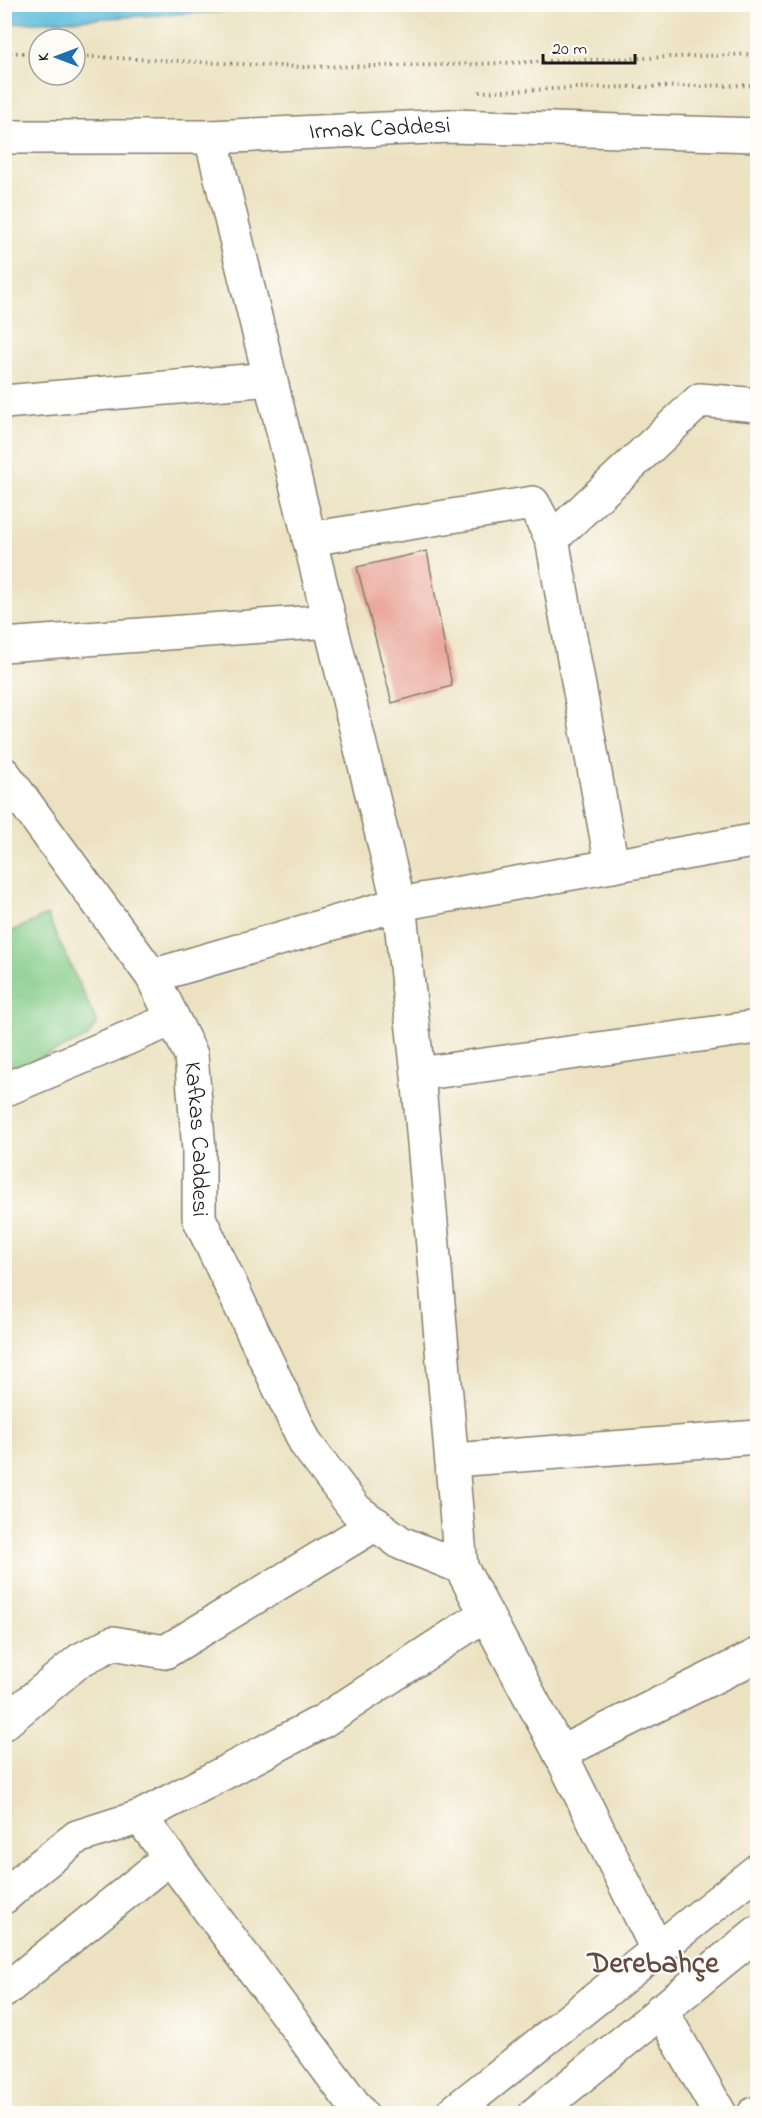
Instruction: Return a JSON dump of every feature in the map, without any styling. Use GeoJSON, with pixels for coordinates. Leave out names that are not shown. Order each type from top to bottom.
{"type":"FeatureCollection","features":[{"type":"Feature","properties":{"kind":"street","name":"Irmak Caddesi"},"geometry":{"type":"LineString","coordinates":[[4,137],[211,137],[451,126],[758,135]]}},
{"type":"Feature","properties":{"kind":"street"},"geometry":{"type":"LineString","coordinates":[[211,137],[399,904],[418,1074],[461,1567],[560,1753],[657,1949]]}},
{"type":"Feature","properties":{"kind":"street"},"geometry":{"type":"LineString","coordinates":[[4,402],[270,379]]}},
{"type":"Feature","properties":{"kind":"street"},"geometry":{"type":"LineString","coordinates":[[552,539],[700,400],[758,405]]}},
{"type":"Feature","properties":{"kind":"street"},"geometry":{"type":"LineString","coordinates":[[309,539],[533,503],[552,539],[612,866]]}},
{"type":"Feature","properties":{"kind":"street"},"geometry":{"type":"LineString","coordinates":[[4,645],[330,621]]}},
{"type":"Feature","properties":{"kind":"street","name":"Kafkas Caddesi"},"geometry":{"type":"LineString","coordinates":[[4,774],[152,976],[191,1055],[199,1150],[199,1218],[306,1444],[356,1510],[401,1543],[461,1567]]}},
{"type":"Feature","properties":{"kind":"street"},"geometry":{"type":"LineString","coordinates":[[152,976],[399,904],[758,840]]}},
{"type":"Feature","properties":{"kind":"street"},"geometry":{"type":"LineString","coordinates":[[4,1090],[173,1019]]}},
{"type":"Feature","properties":{"kind":"street"},"geometry":{"type":"LineString","coordinates":[[418,1074],[758,1027]]}},
{"type":"Feature","properties":{"kind":"street"},"geometry":{"type":"LineString","coordinates":[[453,1460],[758,1437]]}},
{"type":"Feature","properties":{"kind":"street"},"geometry":{"type":"LineString","coordinates":[[4,1723],[80,1660],[113,1642],[165,1652],[376,1524]]}},
{"type":"Feature","properties":{"kind":"street"},"geometry":{"type":"LineString","coordinates":[[4,1897],[77,1837],[140,1817],[323,1721],[486,1614]]}},
{"type":"Feature","properties":{"kind":"street"},"geometry":{"type":"LineString","coordinates":[[560,1753],[758,1655]]}},
{"type":"Feature","properties":{"kind":"street"},"geometry":{"type":"LineString","coordinates":[[140,1817],[361,2114]]}},
{"type":"Feature","properties":{"kind":"street"},"geometry":{"type":"LineString","coordinates":[[4,1991],[169,1858]]}},
{"type":"Feature","properties":{"kind":"street"},"geometry":{"type":"LineString","coordinates":[[451,2114],[758,1870]]}},
{"type":"Feature","properties":{"kind":"street"},"geometry":{"type":"LineString","coordinates":[[535,2114],[758,1932]]}},
{"type":"Feature","properties":{"kind":"street"},"geometry":{"type":"LineString","coordinates":[[661,2010],[720,2114]]}},
{"type":"Feature","properties":{"kind":"path"},"geometry":{"type":"LineString","coordinates":[[4,52],[27,53]]}},
{"type":"Feature","properties":{"kind":"path"},"geometry":{"type":"LineString","coordinates":[[87,57],[301,67],[446,66],[758,54]]}},
{"type":"Feature","properties":{"kind":"green space"},"geometry":{"type":"Polygon","coordinates":[[[47,915],[97,1023],[87,1038],[4,1073],[4,935],[47,915]]]}},
{"type":"Feature","properties":{"kind":"water"},"geometry":{"type":"Polygon","coordinates":[[[5,4],[330,4],[330,5],[5,24],[5,4]]]}},
{"type":"Feature","properties":{"kind":"building"},"geometry":{"type":"Polygon","coordinates":[[[427,551],[452,686],[392,703],[357,567],[427,551]]]}},
{"type":"Feature","properties":{"kind":"district","name":"Derebahçe"},"geometry":{"type":"Point","coordinates":[653,1965]}}]}
